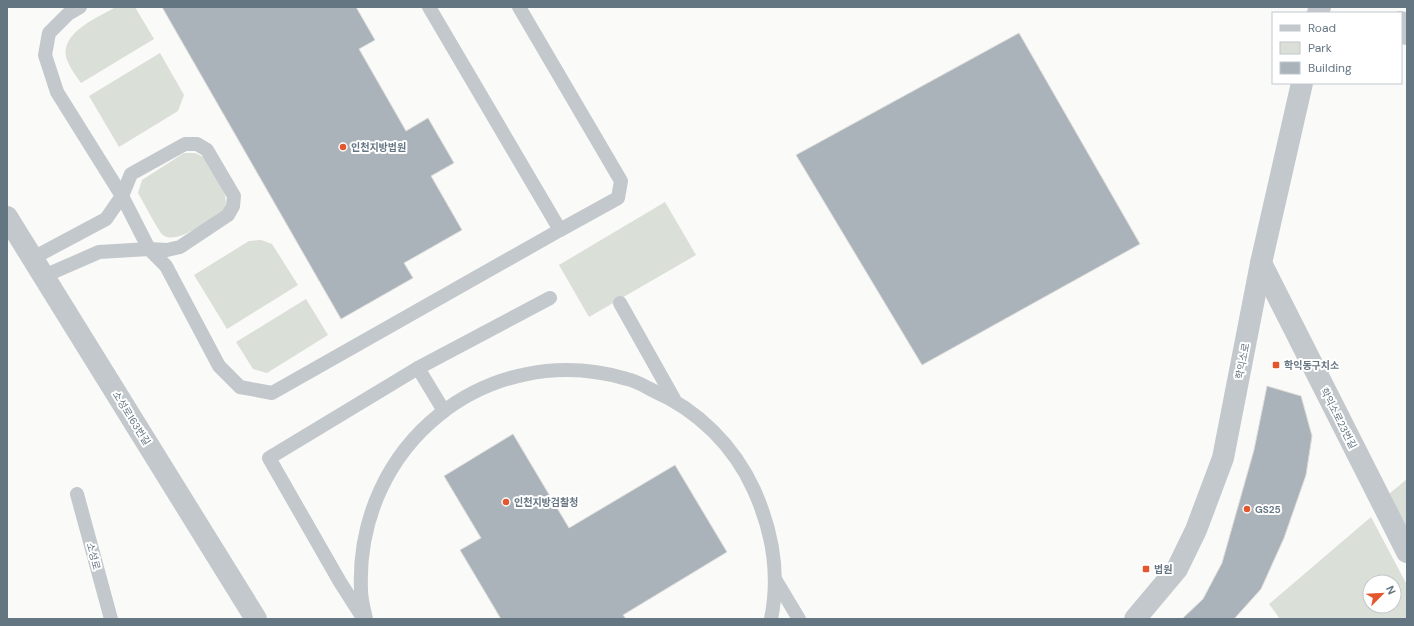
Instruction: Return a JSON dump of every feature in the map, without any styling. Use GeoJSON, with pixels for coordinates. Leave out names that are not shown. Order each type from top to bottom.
{"type":"FeatureCollection","features":[{"type":"Feature","properties":{"kind":"street"},"geometry":{"type":"LineString","coordinates":[[1402,24],[1407,34]]}},
{"type":"Feature","properties":{"kind":"street","name":"학익소로"},"geometry":{"type":"LineString","coordinates":[[1135,619],[1177,569],[1196,530],[1223,458],[1261,263],[1302,84]]}},
{"type":"Feature","properties":{"kind":"street","name":"소성로163번길"},"geometry":{"type":"LineString","coordinates":[[7,217],[256,619]]}},
{"type":"Feature","properties":{"kind":"street","name":"학익소로23번길"},"geometry":{"type":"LineString","coordinates":[[1261,263],[1407,552]]}},
{"type":"Feature","properties":{"kind":"lane"},"geometry":{"type":"LineString","coordinates":[[80,7],[68,14],[49,33],[44,55],[57,92],[122,196],[149,249],[166,266],[220,366],[240,387],[272,393],[618,198],[621,180],[519,7]]}},
{"type":"Feature","properties":{"kind":"lane"},"geometry":{"type":"LineString","coordinates":[[429,7],[560,230]]}},
{"type":"Feature","properties":{"kind":"lane"},"geometry":{"type":"LineString","coordinates":[[33,258],[106,219],[122,196],[131,174],[185,144],[197,144],[207,150],[234,196],[233,206],[228,215],[180,247],[167,250],[149,249],[99,252],[44,276]]}},
{"type":"Feature","properties":{"kind":"lane"},"geometry":{"type":"LineString","coordinates":[[365,619],[340,582],[269,458],[418,368],[550,298]]}},
{"type":"Feature","properties":{"kind":"lane"},"geometry":{"type":"LineString","coordinates":[[620,303],[674,399]]}},
{"type":"Feature","properties":{"kind":"lane"},"geometry":{"type":"LineString","coordinates":[[418,368],[444,411]]}},
{"type":"Feature","properties":{"kind":"lane"},"geometry":{"type":"LineString","coordinates":[[365,619],[360,591],[363,541],[378,493],[403,450],[444,411],[481,388],[529,373],[579,370],[628,379],[674,399],[713,430],[745,469],[766,515],[775,564],[774,604],[771,619]]}},
{"type":"Feature","properties":{"kind":"lane","name":"소성로"},"geometry":{"type":"LineString","coordinates":[[77,494],[111,619]]}},
{"type":"Feature","properties":{"kind":"lane"},"geometry":{"type":"LineString","coordinates":[[775,578],[800,619]]}},
{"type":"Feature","properties":{"kind":"green space"},"geometry":{"type":"Polygon","coordinates":[[[116,7],[135,7],[154,39],[81,83],[72,71],[68,62],[66,52],[68,43],[80,28],[116,7]]]}},
{"type":"Feature","properties":{"kind":"green space"},"geometry":{"type":"Polygon","coordinates":[[[160,53],[184,95],[178,111],[119,147],[89,96],[160,53]]]}},
{"type":"Feature","properties":{"kind":"green space"},"geometry":{"type":"Polygon","coordinates":[[[184,153],[195,153],[206,158],[225,195],[226,203],[223,210],[194,230],[177,237],[169,237],[163,235],[138,193],[142,180],[184,153]]]}},
{"type":"Feature","properties":{"kind":"green space"},"geometry":{"type":"Polygon","coordinates":[[[665,202],[696,255],[589,317],[559,265],[665,202]]]}},
{"type":"Feature","properties":{"kind":"green space"},"geometry":{"type":"Polygon","coordinates":[[[261,240],[272,244],[298,285],[227,329],[194,275],[249,241],[261,240]]]}},
{"type":"Feature","properties":{"kind":"green space"},"geometry":{"type":"Polygon","coordinates":[[[306,299],[328,335],[267,373],[253,369],[236,342],[306,299]]]}},
{"type":"Feature","properties":{"kind":"green space"},"geometry":{"type":"Polygon","coordinates":[[[1407,479],[1407,529],[1389,494],[1407,479]]]}},
{"type":"Feature","properties":{"kind":"green space"},"geometry":{"type":"Polygon","coordinates":[[[1371,517],[1401,574],[1362,574],[1362,614],[1402,614],[1402,576],[1407,585],[1407,619],[1280,619],[1269,604],[1371,517]]]}},
{"type":"Feature","properties":{"kind":"building","name":"인천지방법원"},"geometry":{"type":"Polygon","coordinates":[[[162,7],[356,7],[375,40],[359,49],[406,131],[428,118],[454,163],[431,176],[462,230],[404,263],[413,278],[341,319],[162,7]]]}},
{"type":"Feature","properties":{"kind":"building"},"geometry":{"type":"Polygon","coordinates":[[[1019,33],[1140,244],[922,365],[796,155],[1019,33]]]}},
{"type":"Feature","properties":{"kind":"building"},"geometry":{"type":"Polygon","coordinates":[[[1267,386],[1301,396],[1312,436],[1306,475],[1284,538],[1261,589],[1234,619],[1182,619],[1203,599],[1222,563],[1254,450],[1267,386]]]}},
{"type":"Feature","properties":{"kind":"building","name":"인천지방검찰청"},"geometry":{"type":"Polygon","coordinates":[[[513,434],[569,528],[675,465],[727,552],[623,615],[626,619],[501,619],[460,550],[481,538],[444,476],[513,434]]]}},
{"type":"Feature","properties":{"kind":"place","name":"인천지방법원"},"geometry":{"type":"Point","coordinates":[343,147]}},
{"type":"Feature","properties":{"kind":"place","name":"학익동구치소"},"geometry":{"type":"Point","coordinates":[1276,365]}},
{"type":"Feature","properties":{"kind":"place","name":"인천지방검찰청"},"geometry":{"type":"Point","coordinates":[506,502]}},
{"type":"Feature","properties":{"kind":"place","name":"GS25"},"geometry":{"type":"Point","coordinates":[1247,509]}},
{"type":"Feature","properties":{"kind":"place","name":"법원"},"geometry":{"type":"Point","coordinates":[1146,569]}}]}
